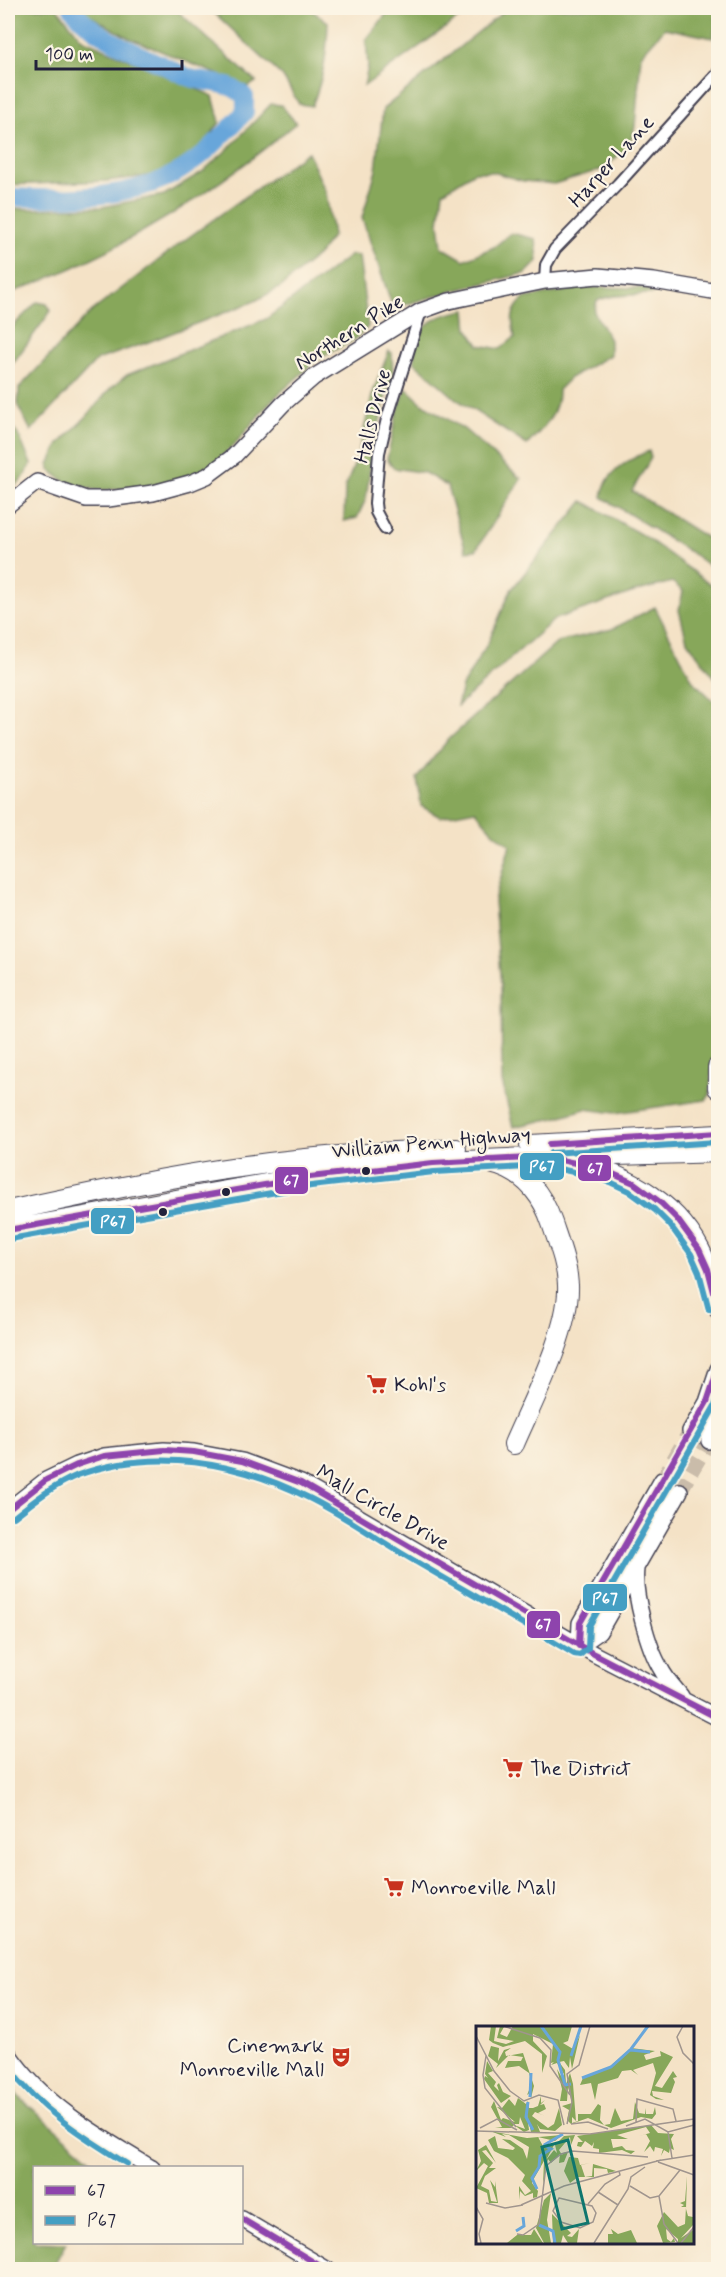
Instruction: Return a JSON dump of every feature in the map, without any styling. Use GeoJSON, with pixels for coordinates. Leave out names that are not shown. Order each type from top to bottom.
{"type":"FeatureCollection","features":[{"type":"Feature","properties":{"kind":"highway"},"geometry":{"type":"LineString","coordinates":[[718,1067],[718,1088]]}},
{"type":"Feature","properties":{"kind":"highway","name":"William Penn Highway"},"geometry":{"type":"LineString","coordinates":[[8,1211],[181,1176],[322,1157],[714,1134]]}},
{"type":"Feature","properties":{"kind":"highway","name":"William Penn Highway"},"geometry":{"type":"LineString","coordinates":[[8,1230],[268,1183],[366,1170],[476,1160],[718,1152]]}},
{"type":"Feature","properties":{"kind":"highway"},"geometry":{"type":"LineString","coordinates":[[546,1157],[585,1165],[613,1174],[634,1183],[661,1203],[681,1224],[699,1249],[708,1269],[718,1308]]}},
{"type":"Feature","properties":{"kind":"highway"},"geometry":{"type":"LineString","coordinates":[[476,1160],[510,1170],[536,1190],[549,1212],[567,1275],[568,1297],[560,1332],[514,1444]]}},
{"type":"Feature","properties":{"kind":"street","name":"Harper Lane"},"geometry":{"type":"LineString","coordinates":[[545,281],[546,266],[555,249],[618,184],[718,73]]}},
{"type":"Feature","properties":{"kind":"street","name":"Northern Pike"},"geometry":{"type":"LineString","coordinates":[[8,505],[37,482],[86,499],[108,499],[153,493],[207,476],[234,456],[283,404],[314,377],[421,311],[449,301],[545,281],[598,276],[622,276],[718,292]]}},
{"type":"Feature","properties":{"kind":"street","name":"Halls Drive"},"geometry":{"type":"LineString","coordinates":[[385,530],[376,512],[375,503],[379,453],[387,419],[421,311]]}},
{"type":"Feature","properties":{"kind":"street"},"geometry":{"type":"LineString","coordinates":[[690,1431],[707,1401],[718,1369]]}},
{"type":"Feature","properties":{"kind":"street"},"geometry":{"type":"LineString","coordinates":[[709,1441],[718,1422]]}},
{"type":"Feature","properties":{"kind":"street","name":"Mall Circle Drive"},"geometry":{"type":"LineString","coordinates":[[8,1510],[46,1480],[77,1465],[104,1456],[164,1450],[194,1452],[238,1460],[301,1483],[579,1646],[718,1718]]}},
{"type":"Feature","properties":{"kind":"street"},"geometry":{"type":"LineString","coordinates":[[579,1646],[580,1623],[662,1480]]}},
{"type":"Feature","properties":{"kind":"street"},"geometry":{"type":"LineString","coordinates":[[579,1646],[599,1632],[680,1491]]}},
{"type":"Feature","properties":{"kind":"street"},"geometry":{"type":"LineString","coordinates":[[637,1566],[636,1597],[657,1661],[663,1674],[684,1700]]}},
{"type":"Feature","properties":{"kind":"street"},"geometry":{"type":"LineString","coordinates":[[8,2053],[32,2083],[61,2111],[149,2166]]}},
{"type":"Feature","properties":{"kind":"street"},"geometry":{"type":"LineString","coordinates":[[243,2221],[328,2270]]}},
{"type":"Feature","properties":{"kind":"green space"},"geometry":{"type":"Polygon","coordinates":[[[8,8],[57,8],[82,39],[213,96],[220,122],[201,149],[157,175],[106,181],[8,185],[8,8]]]}},
{"type":"Feature","properties":{"kind":"green space"},"geometry":{"type":"Polygon","coordinates":[[[80,8],[174,8],[256,82],[248,87],[129,38],[83,12],[80,8]]]}},
{"type":"Feature","properties":{"kind":"green space"},"geometry":{"type":"Polygon","coordinates":[[[209,8],[308,8],[328,22],[324,65],[312,106],[299,104],[283,77],[209,8]]]}},
{"type":"Feature","properties":{"kind":"green space"},"geometry":{"type":"Polygon","coordinates":[[[391,8],[473,8],[364,86],[368,66],[366,40],[391,8]]]}},
{"type":"Feature","properties":{"kind":"green space"},"geometry":{"type":"Polygon","coordinates":[[[508,8],[716,8],[716,25],[713,38],[665,28],[641,55],[635,127],[629,146],[603,169],[554,184],[523,181],[493,172],[474,172],[443,192],[439,223],[442,247],[464,260],[494,247],[511,233],[536,239],[538,261],[526,273],[404,305],[391,302],[362,218],[376,170],[383,109],[508,8]]]}},
{"type":"Feature","properties":{"kind":"green space"},"geometry":{"type":"Polygon","coordinates":[[[271,104],[281,105],[296,123],[230,175],[160,222],[86,262],[8,294],[8,208],[102,207],[164,195],[202,172],[229,148],[271,104]]]}},
{"type":"Feature","properties":{"kind":"green space"},"geometry":{"type":"Polygon","coordinates":[[[308,152],[326,193],[333,235],[319,254],[281,287],[255,301],[97,360],[31,431],[18,406],[19,388],[91,312],[186,239],[308,152]]]}},
{"type":"Feature","properties":{"kind":"green space"},"geometry":{"type":"Polygon","coordinates":[[[351,255],[359,256],[368,327],[354,340],[317,360],[271,401],[235,444],[213,465],[173,482],[130,489],[96,490],[68,484],[50,470],[49,464],[59,444],[109,390],[127,375],[266,319],[351,255]]]}},
{"type":"Feature","properties":{"kind":"green space"},"geometry":{"type":"Polygon","coordinates":[[[587,287],[643,288],[657,293],[604,298],[597,301],[594,312],[610,340],[610,355],[570,378],[558,390],[558,399],[553,413],[527,445],[456,399],[414,362],[415,349],[422,331],[428,324],[444,315],[466,310],[468,329],[479,345],[500,349],[515,337],[514,311],[525,298],[587,287]]]}},
{"type":"Feature","properties":{"kind":"green space"},"geometry":{"type":"Polygon","coordinates":[[[37,302],[47,304],[51,311],[8,370],[8,331],[37,302]]]}},
{"type":"Feature","properties":{"kind":"green space"},"geometry":{"type":"Polygon","coordinates":[[[389,351],[392,353],[393,374],[386,394],[371,462],[366,499],[357,518],[344,521],[345,488],[357,458],[373,392],[389,351]]]}},
{"type":"Feature","properties":{"kind":"green space"},"geometry":{"type":"Polygon","coordinates":[[[406,388],[423,404],[464,429],[521,479],[476,550],[466,551],[447,486],[425,473],[394,468],[387,459],[397,413],[406,388]]]}},
{"type":"Feature","properties":{"kind":"green space"},"geometry":{"type":"Polygon","coordinates":[[[8,420],[20,438],[31,464],[24,477],[8,493],[8,420]]]}},
{"type":"Feature","properties":{"kind":"green space"},"geometry":{"type":"Polygon","coordinates":[[[649,451],[651,458],[632,491],[718,545],[718,572],[602,497],[612,474],[634,458],[649,451]]]}},
{"type":"Feature","properties":{"kind":"green space"},"geometry":{"type":"Polygon","coordinates":[[[583,501],[647,538],[718,590],[718,682],[687,641],[679,610],[683,591],[672,582],[634,592],[555,619],[457,706],[462,686],[488,643],[511,590],[583,501]]]}},
{"type":"Feature","properties":{"kind":"green space"},"geometry":{"type":"Polygon","coordinates":[[[655,607],[693,681],[718,705],[718,1042],[712,1065],[710,1095],[706,1100],[615,1113],[585,1109],[513,1127],[502,1082],[501,987],[494,901],[510,845],[492,831],[475,810],[440,817],[421,806],[417,778],[448,740],[558,642],[612,629],[655,607]]]}},
{"type":"Feature","properties":{"kind":"green space"},"geometry":{"type":"Polygon","coordinates":[[[8,2083],[18,2096],[99,2166],[33,2166],[33,2244],[65,2244],[56,2261],[56,2269],[8,2269],[8,2083]]]}},
{"type":"Feature","properties":{"kind":"waterway"},"geometry":{"type":"LineString","coordinates":[[8,197],[94,196],[116,193],[157,182],[196,160],[245,112],[245,97],[240,92],[221,84],[188,77],[130,50],[91,27],[72,8]]}},
{"type":"Feature","properties":{"kind":"tunnel"},"geometry":{"type":"LineString","coordinates":[[662,1480],[690,1431]]}},
{"type":"Feature","properties":{"kind":"tunnel"},"geometry":{"type":"LineString","coordinates":[[680,1491],[709,1441]]}},
{"type":"Feature","properties":{"kind":"transit line","name":"67"},"geometry":{"type":"LineString","coordinates":[[550,1144],[718,1133]]}},
{"type":"Feature","properties":{"kind":"transit line","name":"P67"},"geometry":{"type":"LineString","coordinates":[[551,1153],[718,1142]]}},
{"type":"Feature","properties":{"kind":"transit line","name":"67"},"geometry":{"type":"LineString","coordinates":[[8,1230],[310,1177],[433,1163],[546,1157],[585,1165],[613,1174],[634,1183],[661,1203],[677,1219],[699,1249],[708,1269],[718,1308]]}},
{"type":"Feature","properties":{"kind":"transit line","name":"P67"},"geometry":{"type":"LineString","coordinates":[[10,1239],[311,1186],[434,1172],[545,1166],[610,1182],[629,1191],[655,1210],[670,1225],[691,1254],[699,1272],[709,1310]]}},
{"type":"Feature","properties":{"kind":"transit line","name":"67"},"geometry":{"type":"LineString","coordinates":[[579,1646],[580,1623],[707,1402],[718,1369]]}},
{"type":"Feature","properties":{"kind":"transit line","name":"P67"},"geometry":{"type":"LineString","coordinates":[[14,1517],[61,1484],[78,1475],[107,1466],[165,1460],[224,1467],[280,1485],[319,1503],[574,1654],[580,1655],[588,1648],[589,1626],[715,1406],[718,1396]]}},
{"type":"Feature","properties":{"kind":"transit line","name":"67"},"geometry":{"type":"LineString","coordinates":[[8,1510],[46,1480],[77,1465],[104,1456],[164,1450],[194,1452],[242,1461],[301,1483],[594,1654],[718,1718]]}},
{"type":"Feature","properties":{"kind":"transit line","name":"P67"},"geometry":{"type":"LineString","coordinates":[[8,2067],[33,2096],[48,2109],[78,2133],[127,2164]]}},
{"type":"Feature","properties":{"kind":"transit line","name":"67"},"geometry":{"type":"LineString","coordinates":[[243,2220],[327,2270]]}},
{"type":"Feature","properties":{"kind":"place","name":"Kohl's"},"geometry":{"type":"Point","coordinates":[377,1384]}},
{"type":"Feature","properties":{"kind":"place","name":"The District"},"geometry":{"type":"Point","coordinates":[513,1768]}},
{"type":"Feature","properties":{"kind":"place","name":"Monroeville Mall"},"geometry":{"type":"Point","coordinates":[394,1887]}},
{"type":"Feature","properties":{"kind":"place","name":"Cinemark Monroeville Mall"},"geometry":{"type":"Point","coordinates":[341,2057]}}]}
